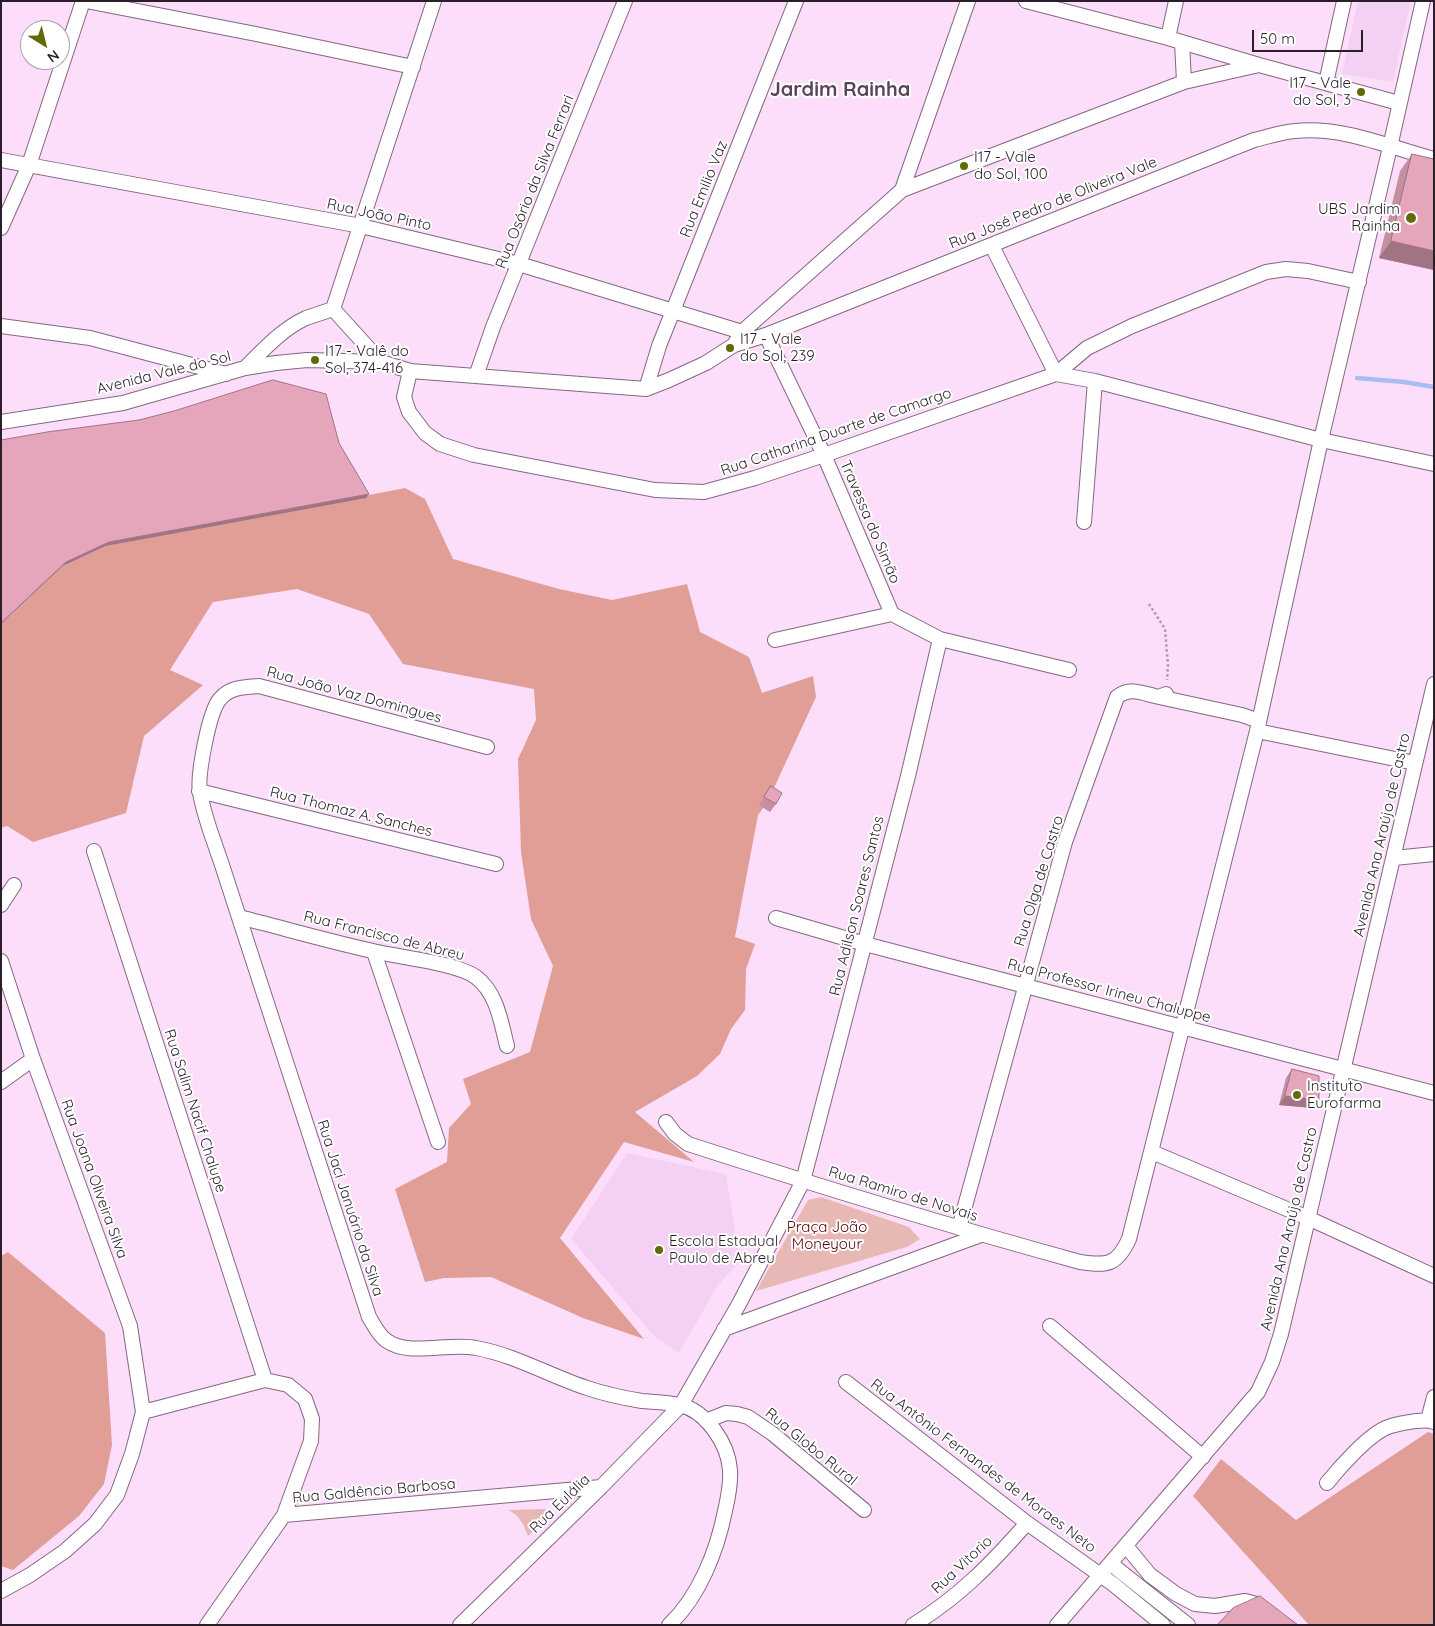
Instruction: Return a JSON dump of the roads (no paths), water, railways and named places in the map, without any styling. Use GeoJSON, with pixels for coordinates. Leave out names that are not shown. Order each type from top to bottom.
{"type":"FeatureCollection","features":[{"type":"Feature","properties":{"kind":"street"},"geometry":{"type":"LineString","coordinates":[[1,228],[29,166],[84,1],[413,67]]}},
{"type":"Feature","properties":{"kind":"street"},"geometry":{"type":"LineString","coordinates":[[333,309],[434,1]]}},
{"type":"Feature","properties":{"kind":"street","name":"Rua Osório da Silva Ferrari"},"geometry":{"type":"LineString","coordinates":[[476,376],[493,327],[625,1]]}},
{"type":"Feature","properties":{"kind":"street","name":"Rua Emilio Vaz"},"geometry":{"type":"LineString","coordinates":[[646,388],[658,346],[796,1]]}},
{"type":"Feature","properties":{"kind":"street"},"geometry":{"type":"LineString","coordinates":[[902,190],[968,1]]}},
{"type":"Feature","properties":{"kind":"street"},"geometry":{"type":"LineString","coordinates":[[1026,1],[1168,38],[1399,103]]}},
{"type":"Feature","properties":{"kind":"street"},"geometry":{"type":"LineString","coordinates":[[1168,38],[1176,1]]}},
{"type":"Feature","properties":{"kind":"street"},"geometry":{"type":"LineString","coordinates":[[1326,83],[1344,1]]}},
{"type":"Feature","properties":{"kind":"street"},"geometry":{"type":"LineString","coordinates":[[1423,1],[1359,282],[1320,440],[1258,726],[1152,1152],[1308,1218],[1434,1276]]}},
{"type":"Feature","properties":{"kind":"street"},"geometry":{"type":"LineString","coordinates":[[1182,42],[1184,82]]}},
{"type":"Feature","properties":{"kind":"street"},"geometry":{"type":"LineString","coordinates":[[245,368],[307,360],[381,362],[410,371],[646,388],[706,363],[734,345],[742,332],[902,190],[1184,82],[1259,65]]}},
{"type":"Feature","properties":{"kind":"street","name":"Rua José Pedro de Oliveira Vale"},"geometry":{"type":"LineString","coordinates":[[734,345],[766,335],[992,246],[1128,189],[1254,140],[1294,131],[1322,131],[1351,136],[1434,159]]}},
{"type":"Feature","properties":{"kind":"street","name":"Rua João Pinto"},"geometry":{"type":"LineString","coordinates":[[1,160],[361,226],[519,264],[742,332]]}},
{"type":"Feature","properties":{"kind":"street"},"geometry":{"type":"LineString","coordinates":[[992,246],[1056,374],[1087,348],[1124,330],[1266,272],[1286,269],[1308,271],[1359,282]]}},
{"type":"Feature","properties":{"kind":"street"},"geometry":{"type":"LineString","coordinates":[[333,309],[381,362]]}},
{"type":"Feature","properties":{"kind":"street"},"geometry":{"type":"LineString","coordinates":[[245,368],[284,333],[306,319],[333,309]]}},
{"type":"Feature","properties":{"kind":"street"},"geometry":{"type":"LineString","coordinates":[[1,326],[90,338],[227,375]]}},
{"type":"Feature","properties":{"kind":"street","name":"Travessa do Simão"},"geometry":{"type":"LineString","coordinates":[[766,335],[824,456],[892,614]]}},
{"type":"Feature","properties":{"kind":"street","name":"Avenida Vale do Sol"},"geometry":{"type":"LineString","coordinates":[[1,422],[123,403],[227,375],[245,368]]}},
{"type":"Feature","properties":{"kind":"street","name":"Rua Catharina Duarte de Camargo"},"geometry":{"type":"LineString","coordinates":[[410,371],[404,397],[409,412],[425,433],[440,444],[474,455],[655,490],[704,492],[755,478],[824,456],[1056,374],[1095,381],[1320,440],[1434,464]]}},
{"type":"Feature","properties":{"kind":"street"},"geometry":{"type":"LineString","coordinates":[[1084,522],[1095,381]]}},
{"type":"Feature","properties":{"kind":"street"},"geometry":{"type":"LineString","coordinates":[[775,640],[892,614],[940,639],[1069,670]]}},
{"type":"Feature","properties":{"kind":"street","name":"Rua Adilson Soares Santos"},"geometry":{"type":"LineString","coordinates":[[724,1329],[803,1181],[908,776],[940,639]]}},
{"type":"Feature","properties":{"kind":"street","name":"Avenida Ana Araújo de Castro"},"geometry":{"type":"LineString","coordinates":[[1057,1625],[1258,1392],[1272,1362],[1281,1334],[1434,684]]}},
{"type":"Feature","properties":{"kind":"street","name":"Rua João Vaz Domingues"},"geometry":{"type":"LineString","coordinates":[[199,791],[212,713],[220,698],[237,687],[259,686],[487,747]]}},
{"type":"Feature","properties":{"kind":"street","name":"Rua Olga de Castro"},"geometry":{"type":"LineString","coordinates":[[959,1228],[1066,842],[1117,697],[1124,691],[1163,696],[1242,715],[1258,726]]}},
{"type":"Feature","properties":{"kind":"street"},"geometry":{"type":"LineString","coordinates":[[1258,726],[1416,763]]}},
{"type":"Feature","properties":{"kind":"street","name":"Rua Thomaz A. Sanches"},"geometry":{"type":"LineString","coordinates":[[199,791],[496,864]]}},
{"type":"Feature","properties":{"kind":"street","name":"Rua Jaci Januário da Silva"},"geometry":{"type":"LineString","coordinates":[[199,791],[368,1317],[378,1332],[387,1342],[406,1348],[475,1347],[500,1354],[586,1388],[615,1396],[681,1405]]}},
{"type":"Feature","properties":{"kind":"street","name":"Rua Salim Nacif Chalupe"},"geometry":{"type":"LineString","coordinates":[[94,851],[265,1380]]}},
{"type":"Feature","properties":{"kind":"street"},"geometry":{"type":"LineString","coordinates":[[1394,858],[1434,854]]}},
{"type":"Feature","properties":{"kind":"street"},"geometry":{"type":"LineString","coordinates":[[1,905],[14,885]]}},
{"type":"Feature","properties":{"kind":"street","name":"Rua Francisco de Abreu"},"geometry":{"type":"LineString","coordinates":[[239,917],[374,952],[456,968],[475,976],[489,990],[499,1012],[508,1046]]}},
{"type":"Feature","properties":{"kind":"street","name":"Rua Professor Irineu Chaluppe"},"geometry":{"type":"LineString","coordinates":[[776,918],[865,944],[1434,1093]]}},
{"type":"Feature","properties":{"kind":"street"},"geometry":{"type":"LineString","coordinates":[[374,952],[438,1142]]}},
{"type":"Feature","properties":{"kind":"street","name":"Rua Joana Oliveira Silva"},"geometry":{"type":"LineString","coordinates":[[1,961],[33,1059],[130,1326],[143,1412]]}},
{"type":"Feature","properties":{"kind":"street"},"geometry":{"type":"LineString","coordinates":[[1,1082],[33,1059]]}},
{"type":"Feature","properties":{"kind":"street","name":"Rua Ramiro de Novais"},"geometry":{"type":"LineString","coordinates":[[666,1122],[675,1134],[688,1144],[981,1235],[1097,1265],[1111,1262],[1122,1253],[1129,1239],[1152,1152]]}},
{"type":"Feature","properties":{"kind":"street"},"geometry":{"type":"LineString","coordinates":[[724,1329],[981,1235]]}},
{"type":"Feature","properties":{"kind":"street"},"geometry":{"type":"LineString","coordinates":[[1050,1326],[1203,1457]]}},
{"type":"Feature","properties":{"kind":"street","name":"Rua Eulália"},"geometry":{"type":"LineString","coordinates":[[460,1625],[601,1487],[681,1405],[724,1329]]}},
{"type":"Feature","properties":{"kind":"street"},"geometry":{"type":"LineString","coordinates":[[1,1591],[65,1552],[95,1524],[117,1495],[132,1454],[143,1412],[265,1380],[288,1385],[305,1399],[312,1419],[311,1441],[284,1515]]}},
{"type":"Feature","properties":{"kind":"street","name":"Rua Antônio Fernandes de Moraes Neto"},"geometry":{"type":"LineString","coordinates":[[846,1382],[1026,1523],[1101,1576],[1163,1625]]}},
{"type":"Feature","properties":{"kind":"street"},"geometry":{"type":"LineString","coordinates":[[1327,1483],[1343,1464],[1385,1428],[1402,1423],[1431,1421],[1434,1397]]}},
{"type":"Feature","properties":{"kind":"street"},"geometry":{"type":"LineString","coordinates":[[674,1620],[697,1588],[712,1555],[723,1522],[729,1491],[730,1470],[726,1452],[717,1435],[698,1412],[681,1405]]}},
{"type":"Feature","properties":{"kind":"street","name":"Rua Globo Rural"},"geometry":{"type":"LineString","coordinates":[[706,1421],[726,1413],[748,1417],[773,1434],[864,1510]]}},
{"type":"Feature","properties":{"kind":"street","name":"Rua Galdêncio Barbosa"},"geometry":{"type":"LineString","coordinates":[[207,1625],[284,1515],[601,1487]]}},
{"type":"Feature","properties":{"kind":"street","name":"Rua Vitorio"},"geometry":{"type":"LineString","coordinates":[[913,1625],[950,1601],[972,1582],[993,1562],[1026,1523]]}},
{"type":"Feature","properties":{"kind":"street"},"geometry":{"type":"LineString","coordinates":[[1126,1546],[1150,1575],[1176,1594],[1195,1604],[1215,1606],[1245,1601],[1256,1604],[1282,1625]]}},
{"type":"Feature","properties":{"kind":"street"},"geometry":{"type":"LineString","coordinates":[[1111,1564],[1188,1625]]}},
{"type":"Feature","properties":{"kind":"waterway"},"geometry":{"type":"LineString","coordinates":[[1357,378],[1434,387]]}},
{"type":"Feature","properties":{"kind":"place","name":"I17 - Vale do Sol, 3"},"geometry":{"type":"Point","coordinates":[1361,92]}},
{"type":"Feature","properties":{"kind":"place","name":"I17 - Vale do Sol, 100"},"geometry":{"type":"Point","coordinates":[964,166]}},
{"type":"Feature","properties":{"kind":"place","name":"UBS Jardim Rainha"},"geometry":{"type":"Point","coordinates":[1411,218]}},
{"type":"Feature","properties":{"kind":"place","name":"I17 - Vale do Sol, 239"},"geometry":{"type":"Point","coordinates":[730,348]}},
{"type":"Feature","properties":{"kind":"place","name":"I17 - Valê do Sol, 374-416"},"geometry":{"type":"Point","coordinates":[315,360]}},
{"type":"Feature","properties":{"kind":"place","name":"Instituto Eurofarma"},"geometry":{"type":"Point","coordinates":[1297,1095]}},
{"type":"Feature","properties":{"kind":"place","name":"Escola Estadual Paulo de Abreu"},"geometry":{"type":"Point","coordinates":[659,1250]}},
{"type":"Feature","properties":{"kind":"district","name":"Jardim Rainha"},"geometry":{"type":"Point","coordinates":[840,90]}},
{"type":"Feature","properties":{"kind":"park label","name":"Praça João Moneyour"},"geometry":{"type":"Point","coordinates":[827,1236]}}]}
